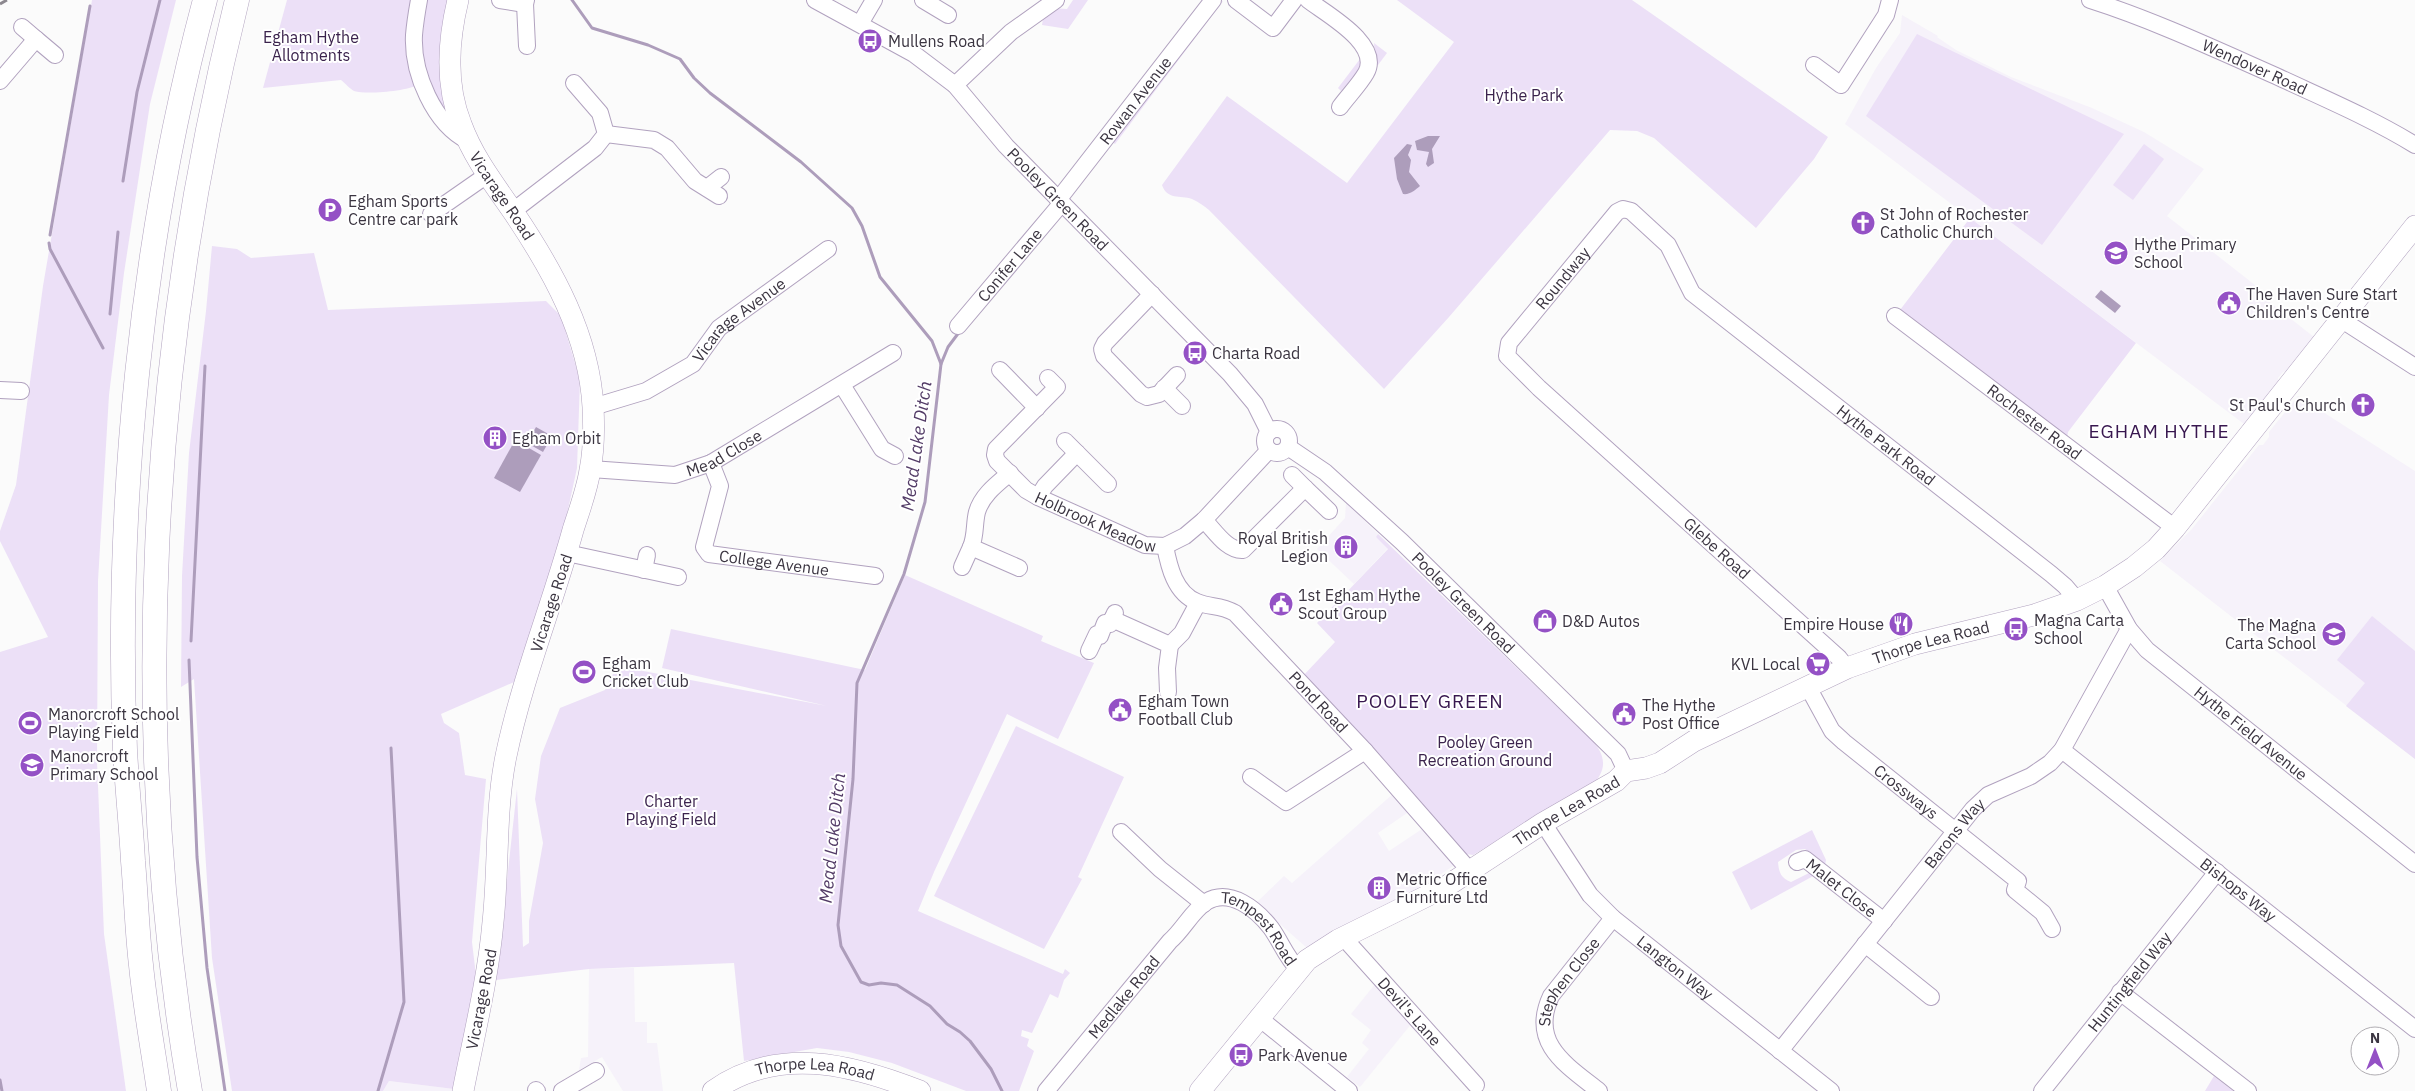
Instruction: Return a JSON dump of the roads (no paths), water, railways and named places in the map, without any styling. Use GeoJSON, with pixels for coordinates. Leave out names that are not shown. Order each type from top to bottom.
{"type":"FeatureCollection","features":[{"type":"Feature","properties":{"kind":"highway"},"geometry":{"type":"LineString","coordinates":[[159,1091],[141,966],[125,750],[125,585],[132,436],[146,304],[170,146],[190,56],[205,0]]}},
{"type":"Feature","properties":{"kind":"highway"},"geometry":{"type":"LineString","coordinates":[[190,1091],[174,972],[161,833],[156,720],[157,566],[164,443],[176,322],[202,154],[237,0]]}},
{"type":"Feature","properties":{"kind":"main road","name":"Vicarage Road"},"geometry":{"type":"LineString","coordinates":[[458,0],[450,41],[449,71],[453,98],[460,123],[468,142],[487,175],[545,260],[570,312],[586,359],[593,407],[590,469],[567,554],[522,692],[506,758],[499,813],[490,951],[463,1091]]}},
{"type":"Feature","properties":{"kind":"main road","name":"Thorpe Lea Road"},"geometry":{"type":"LineString","coordinates":[[1200,1091],[1298,969],[1322,948],[1422,900],[1470,871],[1543,822],[1616,781],[1626,771],[1646,768],[1660,763],[1694,742],[1847,668],[1915,644],[2034,616],[2077,600],[2105,586],[2156,549],[2175,528],[2414,230]]}},
{"type":"Feature","properties":{"kind":"main road","name":"Thorpe Lea Road"},"geometry":{"type":"LineString","coordinates":[[713,1091],[729,1080],[755,1068],[776,1064],[815,1063],[875,1074],[920,1091]]}},
{"type":"Feature","properties":{"kind":"street","name":"Vicarage Road"},"geometry":{"type":"LineString","coordinates":[[419,0],[414,37],[422,84],[449,128],[455,135],[468,142]]}},
{"type":"Feature","properties":{"kind":"street"},"geometry":{"type":"LineString","coordinates":[[500,0],[525,2],[524,25],[527,46]]}},
{"type":"Feature","properties":{"kind":"street","name":"Pooley Green Road"},"geometry":{"type":"LineString","coordinates":[[816,0],[914,54],[955,86],[993,132],[1230,374],[1255,404],[1269,432]]}},
{"type":"Feature","properties":{"kind":"street"},"geometry":{"type":"LineString","coordinates":[[864,17],[874,0]]}},
{"type":"Feature","properties":{"kind":"street"},"geometry":{"type":"LineString","coordinates":[[924,0],[950,7]]}},
{"type":"Feature","properties":{"kind":"street"},"geometry":{"type":"LineString","coordinates":[[955,86],[1011,32],[1056,0]]}},
{"type":"Feature","properties":{"kind":"street","name":"Rowan Avenue"},"geometry":{"type":"LineString","coordinates":[[1060,202],[1213,0]]}},
{"type":"Feature","properties":{"kind":"street"},"geometry":{"type":"LineString","coordinates":[[1236,0],[1273,28],[1294,0]]}},
{"type":"Feature","properties":{"kind":"street"},"geometry":{"type":"LineString","coordinates":[[1308,0],[1359,39],[1366,49],[1369,61],[1366,73],[1340,107]]}},
{"type":"Feature","properties":{"kind":"street"},"geometry":{"type":"LineString","coordinates":[[1814,65],[1841,85],[1886,15],[1890,0]]}},
{"type":"Feature","properties":{"kind":"street","name":"Wendover Road"},"geometry":{"type":"LineString","coordinates":[[2090,0],[2118,9],[2238,59],[2380,123],[2415,145]]}},
{"type":"Feature","properties":{"kind":"street"},"geometry":{"type":"LineString","coordinates":[[22,27],[55,55]]}},
{"type":"Feature","properties":{"kind":"street"},"geometry":{"type":"LineString","coordinates":[[0,81],[36,39]]}},
{"type":"Feature","properties":{"kind":"street"},"geometry":{"type":"LineString","coordinates":[[574,83],[600,113],[606,134]]}},
{"type":"Feature","properties":{"kind":"street"},"geometry":{"type":"LineString","coordinates":[[606,134],[654,140],[667,148],[696,181],[713,192],[721,177]]}},
{"type":"Feature","properties":{"kind":"street"},"geometry":{"type":"LineString","coordinates":[[513,211],[595,148],[606,134]]}},
{"type":"Feature","properties":{"kind":"street"},"geometry":{"type":"LineString","coordinates":[[436,206],[487,175]]}},
{"type":"Feature","properties":{"kind":"street","name":"Conifer Lane"},"geometry":{"type":"LineString","coordinates":[[958,326],[1060,202]]}},
{"type":"Feature","properties":{"kind":"street","name":"Roundway"},"geometry":{"type":"LineString","coordinates":[[1585,429],[1507,356],[1508,342],[1589,244],[1617,212],[1623,209],[1631,211],[1668,245],[1692,293]]}},
{"type":"Feature","properties":{"kind":"street","name":"Vicarage Avenue"},"geometry":{"type":"LineString","coordinates":[[593,407],[646,392],[693,364],[719,328],[828,249]]}},
{"type":"Feature","properties":{"kind":"street","name":"Hythe Park Road"},"geometry":{"type":"LineString","coordinates":[[1692,293],[2051,574],[2077,600]]}},
{"type":"Feature","properties":{"kind":"street"},"geometry":{"type":"LineString","coordinates":[[1152,294],[1104,344],[1102,349],[1104,356],[1141,394],[1147,397],[1153,396],[1164,388],[1176,375]]}},
{"type":"Feature","properties":{"kind":"street","name":"Rochester Road"},"geometry":{"type":"LineString","coordinates":[[1895,316],[2175,528]]}},
{"type":"Feature","properties":{"kind":"street"},"geometry":{"type":"LineString","coordinates":[[2342,320],[2415,368]]}},
{"type":"Feature","properties":{"kind":"street","name":"Mead Close"},"geometry":{"type":"LineString","coordinates":[[590,469],[675,475],[711,463],[842,385],[889,362]]}},
{"type":"Feature","properties":{"kind":"street"},"geometry":{"type":"LineString","coordinates":[[1000,370],[1037,408]]}},
{"type":"Feature","properties":{"kind":"street","name":"Holbrook Meadow"},"geometry":{"type":"LineString","coordinates":[[1048,378],[1057,387],[996,449],[997,462],[1026,490],[1038,497],[1145,545],[1165,546],[1185,536],[1204,520],[1269,450]]}},
{"type":"Feature","properties":{"kind":"street"},"geometry":{"type":"LineString","coordinates":[[842,385],[882,449],[895,456]]}},
{"type":"Feature","properties":{"kind":"street"},"geometry":{"type":"LineString","coordinates":[[1164,388],[1182,406]]}},
{"type":"Feature","properties":{"kind":"street"},"geometry":{"type":"LineString","coordinates":[[0,390],[21,391]]}},
{"type":"Feature","properties":{"kind":"street","name":"Pooley Green Road"},"geometry":{"type":"LineString","coordinates":[[1269,450],[1265,441],[1269,432],[1276,429],[1284,431],[1289,438],[1288,447],[1325,472],[1402,542],[1618,754],[1626,771]]}},
{"type":"Feature","properties":{"kind":"street","name":"Glebe Road"},"geometry":{"type":"LineString","coordinates":[[1585,429],[1839,658],[1847,668]]}},
{"type":"Feature","properties":{"kind":"street"},"geometry":{"type":"LineString","coordinates":[[1065,441],[1108,484]]}},
{"type":"Feature","properties":{"kind":"street"},"geometry":{"type":"LineString","coordinates":[[1269,450],[1278,453],[1288,447]]}},
{"type":"Feature","properties":{"kind":"street"},"geometry":{"type":"LineString","coordinates":[[1038,497],[1044,486],[1077,453]]}},
{"type":"Feature","properties":{"kind":"street","name":"College Avenue"},"geometry":{"type":"LineString","coordinates":[[711,463],[720,486],[704,547],[709,554],[875,576]]}},
{"type":"Feature","properties":{"kind":"street"},"geometry":{"type":"LineString","coordinates":[[962,567],[971,547],[981,502],[1010,473]]}},
{"type":"Feature","properties":{"kind":"street"},"geometry":{"type":"LineString","coordinates":[[1292,476],[1329,512]]}},
{"type":"Feature","properties":{"kind":"street"},"geometry":{"type":"LineString","coordinates":[[1204,520],[1229,546],[1235,550],[1243,550],[1305,488]]}},
{"type":"Feature","properties":{"kind":"street"},"geometry":{"type":"LineString","coordinates":[[1165,546],[1174,579],[1188,596],[1198,603],[1182,633],[1170,645],[1167,668],[1168,692]]}},
{"type":"Feature","properties":{"kind":"street"},"geometry":{"type":"LineString","coordinates":[[971,547],[1019,568]]}},
{"type":"Feature","properties":{"kind":"street"},"geometry":{"type":"LineString","coordinates":[[567,554],[645,562],[678,577]]}},
{"type":"Feature","properties":{"kind":"street","name":"Hythe Field Avenue"},"geometry":{"type":"LineString","coordinates":[[2105,586],[2129,628],[2147,650],[2415,864]]}},
{"type":"Feature","properties":{"kind":"street","name":"Pond Road"},"geometry":{"type":"LineString","coordinates":[[1198,603],[1223,606],[1235,613],[1365,751],[1470,871]]}},
{"type":"Feature","properties":{"kind":"street"},"geometry":{"type":"LineString","coordinates":[[1089,651],[1097,634],[1100,636],[1106,623],[1110,624],[1113,615],[1170,645]]}},
{"type":"Feature","properties":{"kind":"street","name":"Barons Way"},"geometry":{"type":"LineString","coordinates":[[1780,1051],[1956,830],[1988,795],[2031,776],[2050,763],[2062,750],[2129,628]]}},
{"type":"Feature","properties":{"kind":"street","name":"Crossways"},"geometry":{"type":"LineString","coordinates":[[1808,687],[1832,731],[2018,881],[2015,890],[2043,913],[2052,929]]}},
{"type":"Feature","properties":{"kind":"street","name":"Bishops Way"},"geometry":{"type":"LineString","coordinates":[[2062,750],[2415,1029]]}},
{"type":"Feature","properties":{"kind":"street"},"geometry":{"type":"LineString","coordinates":[[1251,777],[1286,802],[1365,751]]}},
{"type":"Feature","properties":{"kind":"street","name":"Langton Way"},"geometry":{"type":"LineString","coordinates":[[1543,822],[1590,895],[1613,918],[1831,1091]]}},
{"type":"Feature","properties":{"kind":"street","name":"Tempest Road"},"geometry":{"type":"LineString","coordinates":[[1121,832],[1160,869],[1204,904],[1213,898],[1228,897],[1245,904],[1269,926],[1289,960],[1298,969]]}},
{"type":"Feature","properties":{"kind":"street","name":"Malet Close"},"geometry":{"type":"LineString","coordinates":[[1797,862],[1805,858],[1884,921]]}},
{"type":"Feature","properties":{"kind":"street","name":"Huntingfield Way"},"geometry":{"type":"LineString","coordinates":[[2042,1091],[2217,872]]}},
{"type":"Feature","properties":{"kind":"street","name":"Medlake Road"},"geometry":{"type":"LineString","coordinates":[[1046,1091],[1170,941],[1182,931],[1204,904]]}},
{"type":"Feature","properties":{"kind":"street","name":"Stephen Close"},"geometry":{"type":"LineString","coordinates":[[1599,1091],[1552,1049],[1545,1033],[1544,1010],[1550,996],[1613,918]]}},
{"type":"Feature","properties":{"kind":"street","name":"Devil's Lane"},"geometry":{"type":"LineString","coordinates":[[1343,937],[1476,1085]]}},
{"type":"Feature","properties":{"kind":"street"},"geometry":{"type":"LineString","coordinates":[[1865,944],[1931,997]]}},
{"type":"Feature","properties":{"kind":"street"},"geometry":{"type":"LineString","coordinates":[[2120,992],[2248,1091]]}},
{"type":"Feature","properties":{"kind":"street"},"geometry":{"type":"LineString","coordinates":[[1258,1017],[1349,1091]]}},
{"type":"Feature","properties":{"kind":"street"},"geometry":{"type":"LineString","coordinates":[[562,1091],[596,1071]]}},
{"type":"Feature","properties":{"kind":"waterway"},"geometry":{"type":"LineString","coordinates":[[123,181],[137,92],[160,0]]}},
{"type":"Feature","properties":{"kind":"waterway","name":"Mead Lake Ditch"},"geometry":{"type":"LineString","coordinates":[[572,0],[592,28],[648,45],[680,59],[694,78],[710,93],[801,162],[852,208],[862,226],[880,277],[932,341],[941,364],[925,502],[904,574],[857,683],[853,779],[838,925],[841,946],[861,982],[869,985],[881,983],[897,985],[930,1006],[947,1024],[970,1041],[991,1069],[1002,1091]]}},
{"type":"Feature","properties":{"kind":"waterway"},"geometry":{"type":"LineString","coordinates":[[50,235],[90,6]]}},
{"type":"Feature","properties":{"kind":"waterway"},"geometry":{"type":"LineString","coordinates":[[110,314],[118,232]]}},
{"type":"Feature","properties":{"kind":"waterway"},"geometry":{"type":"LineString","coordinates":[[49,243],[50,249],[103,348]]}},
{"type":"Feature","properties":{"kind":"waterway"},"geometry":{"type":"LineString","coordinates":[[941,364],[948,347],[960,331]]}},
{"type":"Feature","properties":{"kind":"waterway"},"geometry":{"type":"LineString","coordinates":[[191,641],[205,366]]}},
{"type":"Feature","properties":{"kind":"waterway"},"geometry":{"type":"LineString","coordinates":[[189,660],[197,857],[207,968],[225,1091]]}},
{"type":"Feature","properties":{"kind":"waterway"},"geometry":{"type":"LineString","coordinates":[[378,1091],[404,1002],[391,748]]}},
{"type":"Feature","properties":{"kind":"waterway"},"geometry":{"type":"LineString","coordinates":[[0,1080],[2,1091]]}},
{"type":"Feature","properties":{"kind":"railway"},"geometry":{"type":"LineString","coordinates":[[0,4],[7,0]]}},
{"type":"Feature","properties":{"kind":"place","name":"Mullens Road"},"geometry":{"type":"Point","coordinates":[870,41]}},
{"type":"Feature","properties":{"kind":"place","name":"Egham Sports Centre car park"},"geometry":{"type":"Point","coordinates":[330,210]}},
{"type":"Feature","properties":{"kind":"place","name":"St John of Rochester Catholic Church"},"geometry":{"type":"Point","coordinates":[1863,223]}},
{"type":"Feature","properties":{"kind":"place","name":"Hythe Primary School"},"geometry":{"type":"Point","coordinates":[2116,253]}},
{"type":"Feature","properties":{"kind":"place","name":"The Haven Sure Start Children's Centre"},"geometry":{"type":"Point","coordinates":[2229,303]}},
{"type":"Feature","properties":{"kind":"place","name":"Charta Road"},"geometry":{"type":"Point","coordinates":[1195,353]}},
{"type":"Feature","properties":{"kind":"place","name":"St Paul's Church"},"geometry":{"type":"Point","coordinates":[2363,405]}},
{"type":"Feature","properties":{"kind":"place","name":"Egham Orbit"},"geometry":{"type":"Point","coordinates":[495,438]}},
{"type":"Feature","properties":{"kind":"place","name":"Royal British Legion"},"geometry":{"type":"Point","coordinates":[1346,547]}},
{"type":"Feature","properties":{"kind":"place","name":"1st Egham Hythe Scout Group"},"geometry":{"type":"Point","coordinates":[1281,604]}},
{"type":"Feature","properties":{"kind":"place","name":"D&D Autos"},"geometry":{"type":"Point","coordinates":[1545,621]}},
{"type":"Feature","properties":{"kind":"place","name":"Empire House"},"geometry":{"type":"Point","coordinates":[1901,624]}},
{"type":"Feature","properties":{"kind":"place","name":"Magna Carta School"},"geometry":{"type":"Point","coordinates":[2016,629]}},
{"type":"Feature","properties":{"kind":"place","name":"The Magna Carta School"},"geometry":{"type":"Point","coordinates":[2334,634]}},
{"type":"Feature","properties":{"kind":"place","name":"KVL Local"},"geometry":{"type":"Point","coordinates":[1818,664]}},
{"type":"Feature","properties":{"kind":"place","name":"Egham Cricket Club"},"geometry":{"type":"Point","coordinates":[584,672]}},
{"type":"Feature","properties":{"kind":"place","name":"Egham Town Football Club"},"geometry":{"type":"Point","coordinates":[1120,710]}},
{"type":"Feature","properties":{"kind":"place","name":"The Hythe Post Office"},"geometry":{"type":"Point","coordinates":[1624,714]}},
{"type":"Feature","properties":{"kind":"place","name":"Manorcroft School Playing Field"},"geometry":{"type":"Point","coordinates":[30,723]}},
{"type":"Feature","properties":{"kind":"place","name":"Manorcroft Primary School"},"geometry":{"type":"Point","coordinates":[32,765]}},
{"type":"Feature","properties":{"kind":"place","name":"Metric Office Furniture Ltd"},"geometry":{"type":"Point","coordinates":[1379,888]}},
{"type":"Feature","properties":{"kind":"place","name":"Park Avenue"},"geometry":{"type":"Point","coordinates":[1241,1055]}},
{"type":"Feature","properties":{"kind":"district","name":"EGHAM HYTHE"},"geometry":{"type":"Point","coordinates":[2159,431]}},
{"type":"Feature","properties":{"kind":"district","name":"POOLEY GREEN"},"geometry":{"type":"Point","coordinates":[1430,701]}},
{"type":"Feature","properties":{"kind":"park label","name":"Egham Hythe Allotments"},"geometry":{"type":"Point","coordinates":[311,46]}},
{"type":"Feature","properties":{"kind":"park label","name":"Hythe Park"},"geometry":{"type":"Point","coordinates":[1524,95]}},
{"type":"Feature","properties":{"kind":"park label","name":"Pooley Green Recreation Ground"},"geometry":{"type":"Point","coordinates":[1485,751]}},
{"type":"Feature","properties":{"kind":"park label","name":"Charter Playing Field"},"geometry":{"type":"Point","coordinates":[671,810]}}]}
